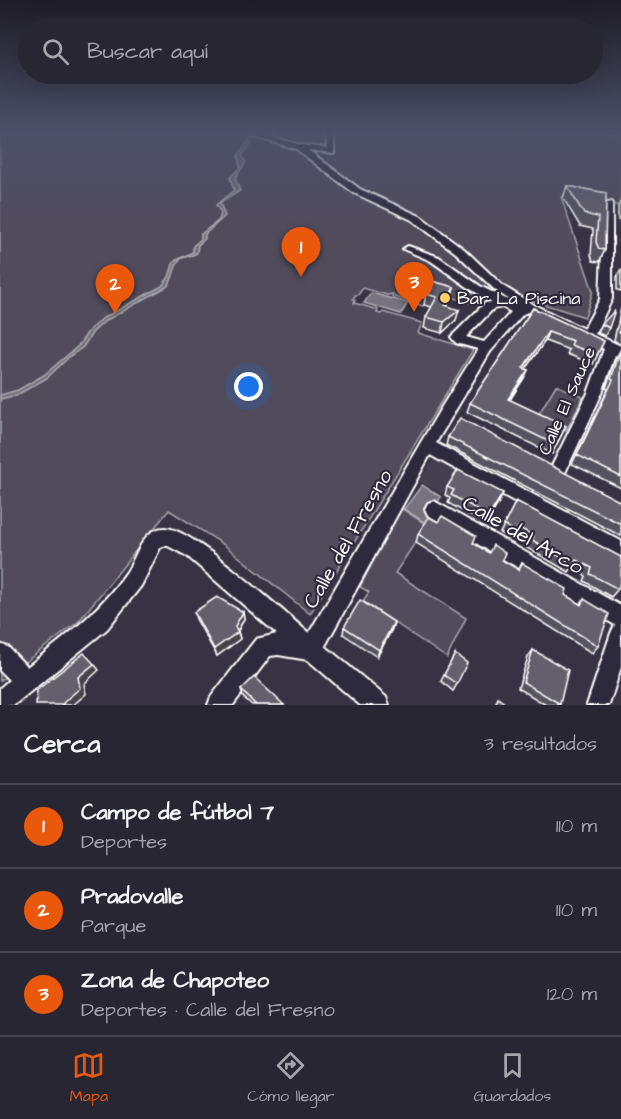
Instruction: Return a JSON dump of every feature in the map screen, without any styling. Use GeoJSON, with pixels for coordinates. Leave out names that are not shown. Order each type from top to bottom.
{"type":"FeatureCollection","features":[{"type":"Feature","properties":{"kind":"street"},"geometry":{"type":"LineString","coordinates":[[322,166],[357,191],[416,218],[460,251],[524,309]]}},
{"type":"Feature","properties":{"kind":"street"},"geometry":{"type":"LineString","coordinates":[[588,334],[606,299],[609,204]]}},
{"type":"Feature","properties":{"kind":"street"},"geometry":{"type":"LineString","coordinates":[[608,222],[621,224]]}},
{"type":"Feature","properties":{"kind":"street"},"geometry":{"type":"LineString","coordinates":[[408,249],[435,259],[485,294],[503,303],[588,334],[616,349]]}},
{"type":"Feature","properties":{"kind":"street"},"geometry":{"type":"LineString","coordinates":[[606,299],[621,302]]}},
{"type":"Feature","properties":{"kind":"street"},"geometry":{"type":"LineString","coordinates":[[487,347],[461,340],[458,337],[489,306],[503,303]]}},
{"type":"Feature","properties":{"kind":"street","name":"Calle del Fresno"},"geometry":{"type":"LineString","coordinates":[[310,651],[427,446],[451,415],[487,347],[524,309]]}},
{"type":"Feature","properties":{"kind":"street","name":"Calle El Sauce"},"geometry":{"type":"LineString","coordinates":[[558,470],[595,393],[597,380],[616,349]]}},
{"type":"Feature","properties":{"kind":"street"},"geometry":{"type":"LineString","coordinates":[[427,446],[621,551]]}},
{"type":"Feature","properties":{"kind":"street","name":"Calle del Arco"},"geometry":{"type":"LineString","coordinates":[[434,509],[621,617]]}},
{"type":"Feature","properties":{"kind":"street"},"geometry":{"type":"LineString","coordinates":[[0,702],[100,622],[134,579],[153,542],[168,536],[195,550],[310,651],[378,705]]}},
{"type":"Feature","properties":{"kind":"street"},"geometry":{"type":"LineString","coordinates":[[598,705],[620,640]]}},
{"type":"Feature","properties":{"kind":"street"},"geometry":{"type":"LineString","coordinates":[[219,705],[264,647],[278,644],[310,651]]}},
{"type":"Feature","properties":{"kind":"street"},"geometry":{"type":"LineString","coordinates":[[0,656],[26,682]]}},
{"type":"Feature","properties":{"kind":"shaded area"},"geometry":{"type":"Polygon","coordinates":[[[0,166],[621,166],[621,206],[561,197],[593,291],[585,317],[488,287],[470,303],[451,297],[427,300],[423,306],[392,296],[393,294],[387,295],[363,288],[358,295],[355,295],[354,303],[378,310],[377,313],[383,312],[422,323],[418,333],[473,350],[310,614],[223,544],[169,510],[78,622],[0,681],[0,166]]]}},
{"type":"Feature","properties":{"kind":"shaded area"},"geometry":{"type":"Polygon","coordinates":[[[243,166],[235,178],[240,191],[220,203],[225,216],[205,234],[205,239],[198,245],[197,253],[179,261],[168,286],[105,321],[93,332],[83,347],[47,378],[17,395],[0,399],[0,395],[18,390],[44,375],[78,346],[90,329],[103,318],[162,286],[169,277],[176,260],[193,252],[193,246],[201,239],[201,234],[219,220],[221,213],[216,205],[234,190],[230,178],[243,166]]]}},
{"type":"Feature","properties":{"kind":"shaded area"},"geometry":{"type":"Polygon","coordinates":[[[371,293],[408,303],[401,314],[364,303],[371,293]]]}},
{"type":"Feature","properties":{"kind":"shaded area"},"geometry":{"type":"Polygon","coordinates":[[[556,385],[583,397],[566,431],[537,417],[556,385]]]}},
{"type":"Feature","properties":{"kind":"shaded area"},"geometry":{"type":"Polygon","coordinates":[[[436,457],[458,469],[442,494],[419,481],[436,457]]]}},
{"type":"Feature","properties":{"kind":"shaded area"},"geometry":{"type":"Polygon","coordinates":[[[422,485],[441,497],[424,522],[404,509],[422,485]]]}},
{"type":"Feature","properties":{"kind":"shaded area"},"geometry":{"type":"Polygon","coordinates":[[[401,508],[427,525],[395,573],[466,618],[447,658],[363,601],[369,592],[360,587],[401,508]]]}},
{"type":"Feature","properties":{"kind":"building"},"geometry":{"type":"Polygon","coordinates":[[[567,186],[606,193],[605,250],[599,249],[596,242],[598,217],[584,214],[567,186]]]}},
{"type":"Feature","properties":{"kind":"building"},"geometry":{"type":"Polygon","coordinates":[[[432,281],[454,287],[445,305],[459,310],[444,322],[426,317],[437,297],[426,294],[432,281]]]}},
{"type":"Feature","properties":{"kind":"building"},"geometry":{"type":"Polygon","coordinates":[[[533,308],[604,341],[597,355],[571,345],[573,341],[548,332],[523,368],[528,370],[508,399],[566,426],[556,445],[470,403],[533,308]]]}},
{"type":"Feature","properties":{"kind":"building"},"geometry":{"type":"Polygon","coordinates":[[[615,310],[609,328],[602,324],[615,310]]]}},
{"type":"Feature","properties":{"kind":"building"},"geometry":{"type":"Polygon","coordinates":[[[621,349],[621,477],[577,455],[613,380],[611,379],[621,349]]]}},
{"type":"Feature","properties":{"kind":"building"},"geometry":{"type":"Polygon","coordinates":[[[460,418],[621,502],[621,524],[448,437],[460,418]]]}},
{"type":"Feature","properties":{"kind":"building"},"geometry":{"type":"Polygon","coordinates":[[[458,470],[503,493],[489,516],[451,495],[454,490],[447,487],[458,470]]]}},
{"type":"Feature","properties":{"kind":"building"},"geometry":{"type":"Polygon","coordinates":[[[516,501],[621,557],[621,580],[618,589],[590,574],[592,568],[576,560],[574,565],[532,540],[534,536],[518,527],[516,532],[504,525],[516,501]]]}},
{"type":"Feature","properties":{"kind":"building"},"geometry":{"type":"Polygon","coordinates":[[[442,516],[476,536],[473,543],[489,553],[493,545],[505,553],[502,560],[519,570],[522,563],[567,589],[565,595],[581,605],[584,599],[609,614],[598,646],[418,534],[429,517],[438,522],[442,516]]]}},
{"type":"Feature","properties":{"kind":"building"},"geometry":{"type":"Polygon","coordinates":[[[217,597],[243,612],[235,626],[238,632],[214,649],[194,612],[217,597]]]}},
{"type":"Feature","properties":{"kind":"building"},"geometry":{"type":"Polygon","coordinates":[[[360,600],[394,622],[379,650],[344,627],[360,600]]]}},
{"type":"Feature","properties":{"kind":"building"},"geometry":{"type":"Polygon","coordinates":[[[533,650],[568,670],[560,704],[523,682],[533,650]]]}},
{"type":"Feature","properties":{"kind":"building"},"geometry":{"type":"Polygon","coordinates":[[[84,653],[94,664],[78,677],[80,688],[62,705],[36,705],[37,690],[84,653]]]}},
{"type":"Feature","properties":{"kind":"building"},"geometry":{"type":"Polygon","coordinates":[[[455,654],[467,663],[457,684],[444,675],[455,654]]]}},
{"type":"Feature","properties":{"kind":"building"},"geometry":{"type":"Polygon","coordinates":[[[254,677],[284,705],[256,705],[241,690],[254,677]]]}},
{"type":"Feature","properties":{"kind":"building"},"geometry":{"type":"Polygon","coordinates":[[[498,698],[507,705],[495,705],[498,698]]]}},
{"type":"Feature","properties":{"kind":"place","name":"Campo de fútbol 7"},"geometry":{"type":"Point","coordinates":[301,277]}},
{"type":"Feature","properties":{"kind":"place","name":"Bar La Piscina"},"geometry":{"type":"Point","coordinates":[445,298]}},
{"type":"Feature","properties":{"kind":"place","name":"Zona de Chapoteo"},"geometry":{"type":"Point","coordinates":[414,312]}},
{"type":"Feature","properties":{"kind":"place","name":"Pradovalle"},"geometry":{"type":"Point","coordinates":[115,314]}}]}
